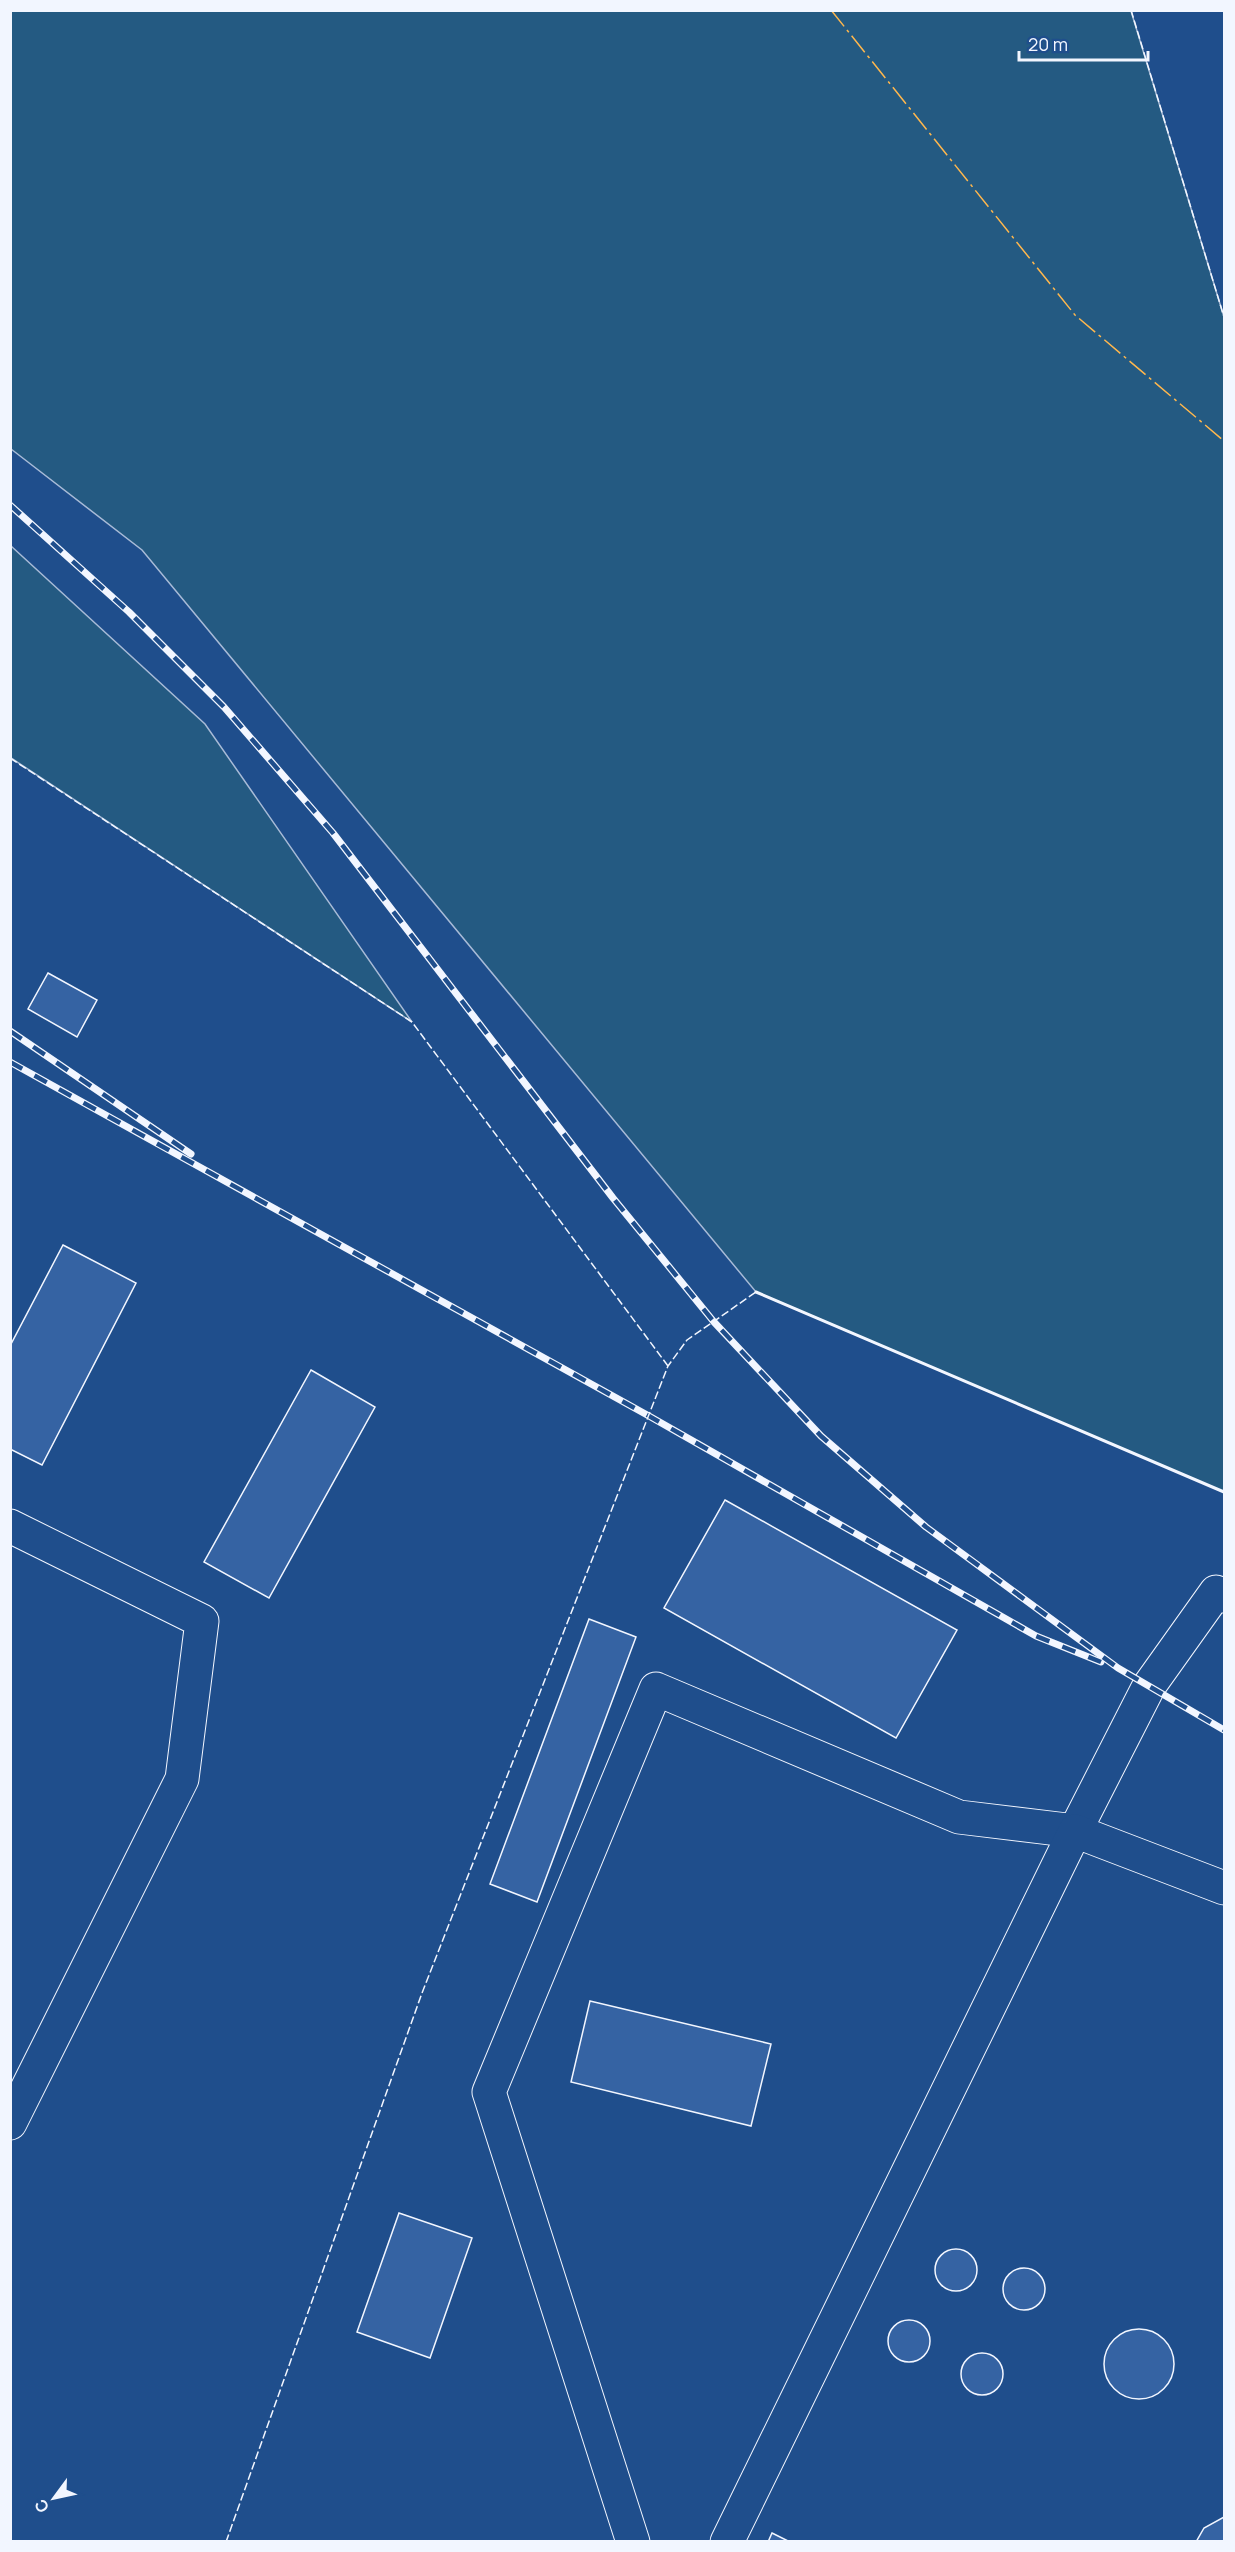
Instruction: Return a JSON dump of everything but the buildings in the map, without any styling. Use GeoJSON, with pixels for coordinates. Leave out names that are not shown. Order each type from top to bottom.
{"type":"FeatureCollection","features":[{"type":"Feature","properties":{"kind":"lane"},"geometry":{"type":"LineString","coordinates":[[10,1526],[202,1621],[182,1779],[10,2122]]}},
{"type":"Feature","properties":{"kind":"lane"},"geometry":{"type":"LineString","coordinates":[[727,2541],[1075,1831],[1149,1686],[1216,1592],[1224,1596]]}},
{"type":"Feature","properties":{"kind":"lane"},"geometry":{"type":"LineString","coordinates":[[633,2541],[489,2092],[656,1689],[959,1817],[1075,1831],[1224,1888]]}},
{"type":"Feature","properties":{"kind":"shaded area"},"geometry":{"type":"Polygon","coordinates":[[[10,11],[1131,11],[1224,317],[1224,1492],[756,1292],[142,550],[11,449],[10,11]]]}},
{"type":"Feature","properties":{"kind":"shaded area"},"geometry":{"type":"Polygon","coordinates":[[[11,546],[205,724],[412,1022],[11,758],[11,546]]]}},
{"type":"Feature","properties":{"kind":"railway"},"geometry":{"type":"LineString","coordinates":[[10,505],[129,612],[224,707],[333,833],[613,1198],[714,1322],[821,1436],[926,1527],[1118,1668],[1224,1730]]}},
{"type":"Feature","properties":{"kind":"railway"},"geometry":{"type":"LineString","coordinates":[[10,1031],[191,1154]]}},
{"type":"Feature","properties":{"kind":"railway"},"geometry":{"type":"LineString","coordinates":[[10,1062],[649,1416],[1036,1636],[1101,1662]]}},
{"type":"Feature","properties":{"kind":"fence"},"geometry":{"type":"LineString","coordinates":[[1131,10],[1224,317]]}},
{"type":"Feature","properties":{"kind":"fence"},"geometry":{"type":"LineString","coordinates":[[10,758],[412,1022],[668,1366]]}},
{"type":"Feature","properties":{"kind":"fence"},"geometry":{"type":"LineString","coordinates":[[226,2542],[422,1993],[668,1366],[687,1340],[756,1292]]}},
{"type":"Feature","properties":{"kind":"wall"},"geometry":{"type":"LineString","coordinates":[[756,1292],[1224,1492]]}},
{"type":"Feature","properties":{"kind":"power"},"geometry":{"type":"LineString","coordinates":[[831,10],[1075,315],[1224,441]]}}]}
